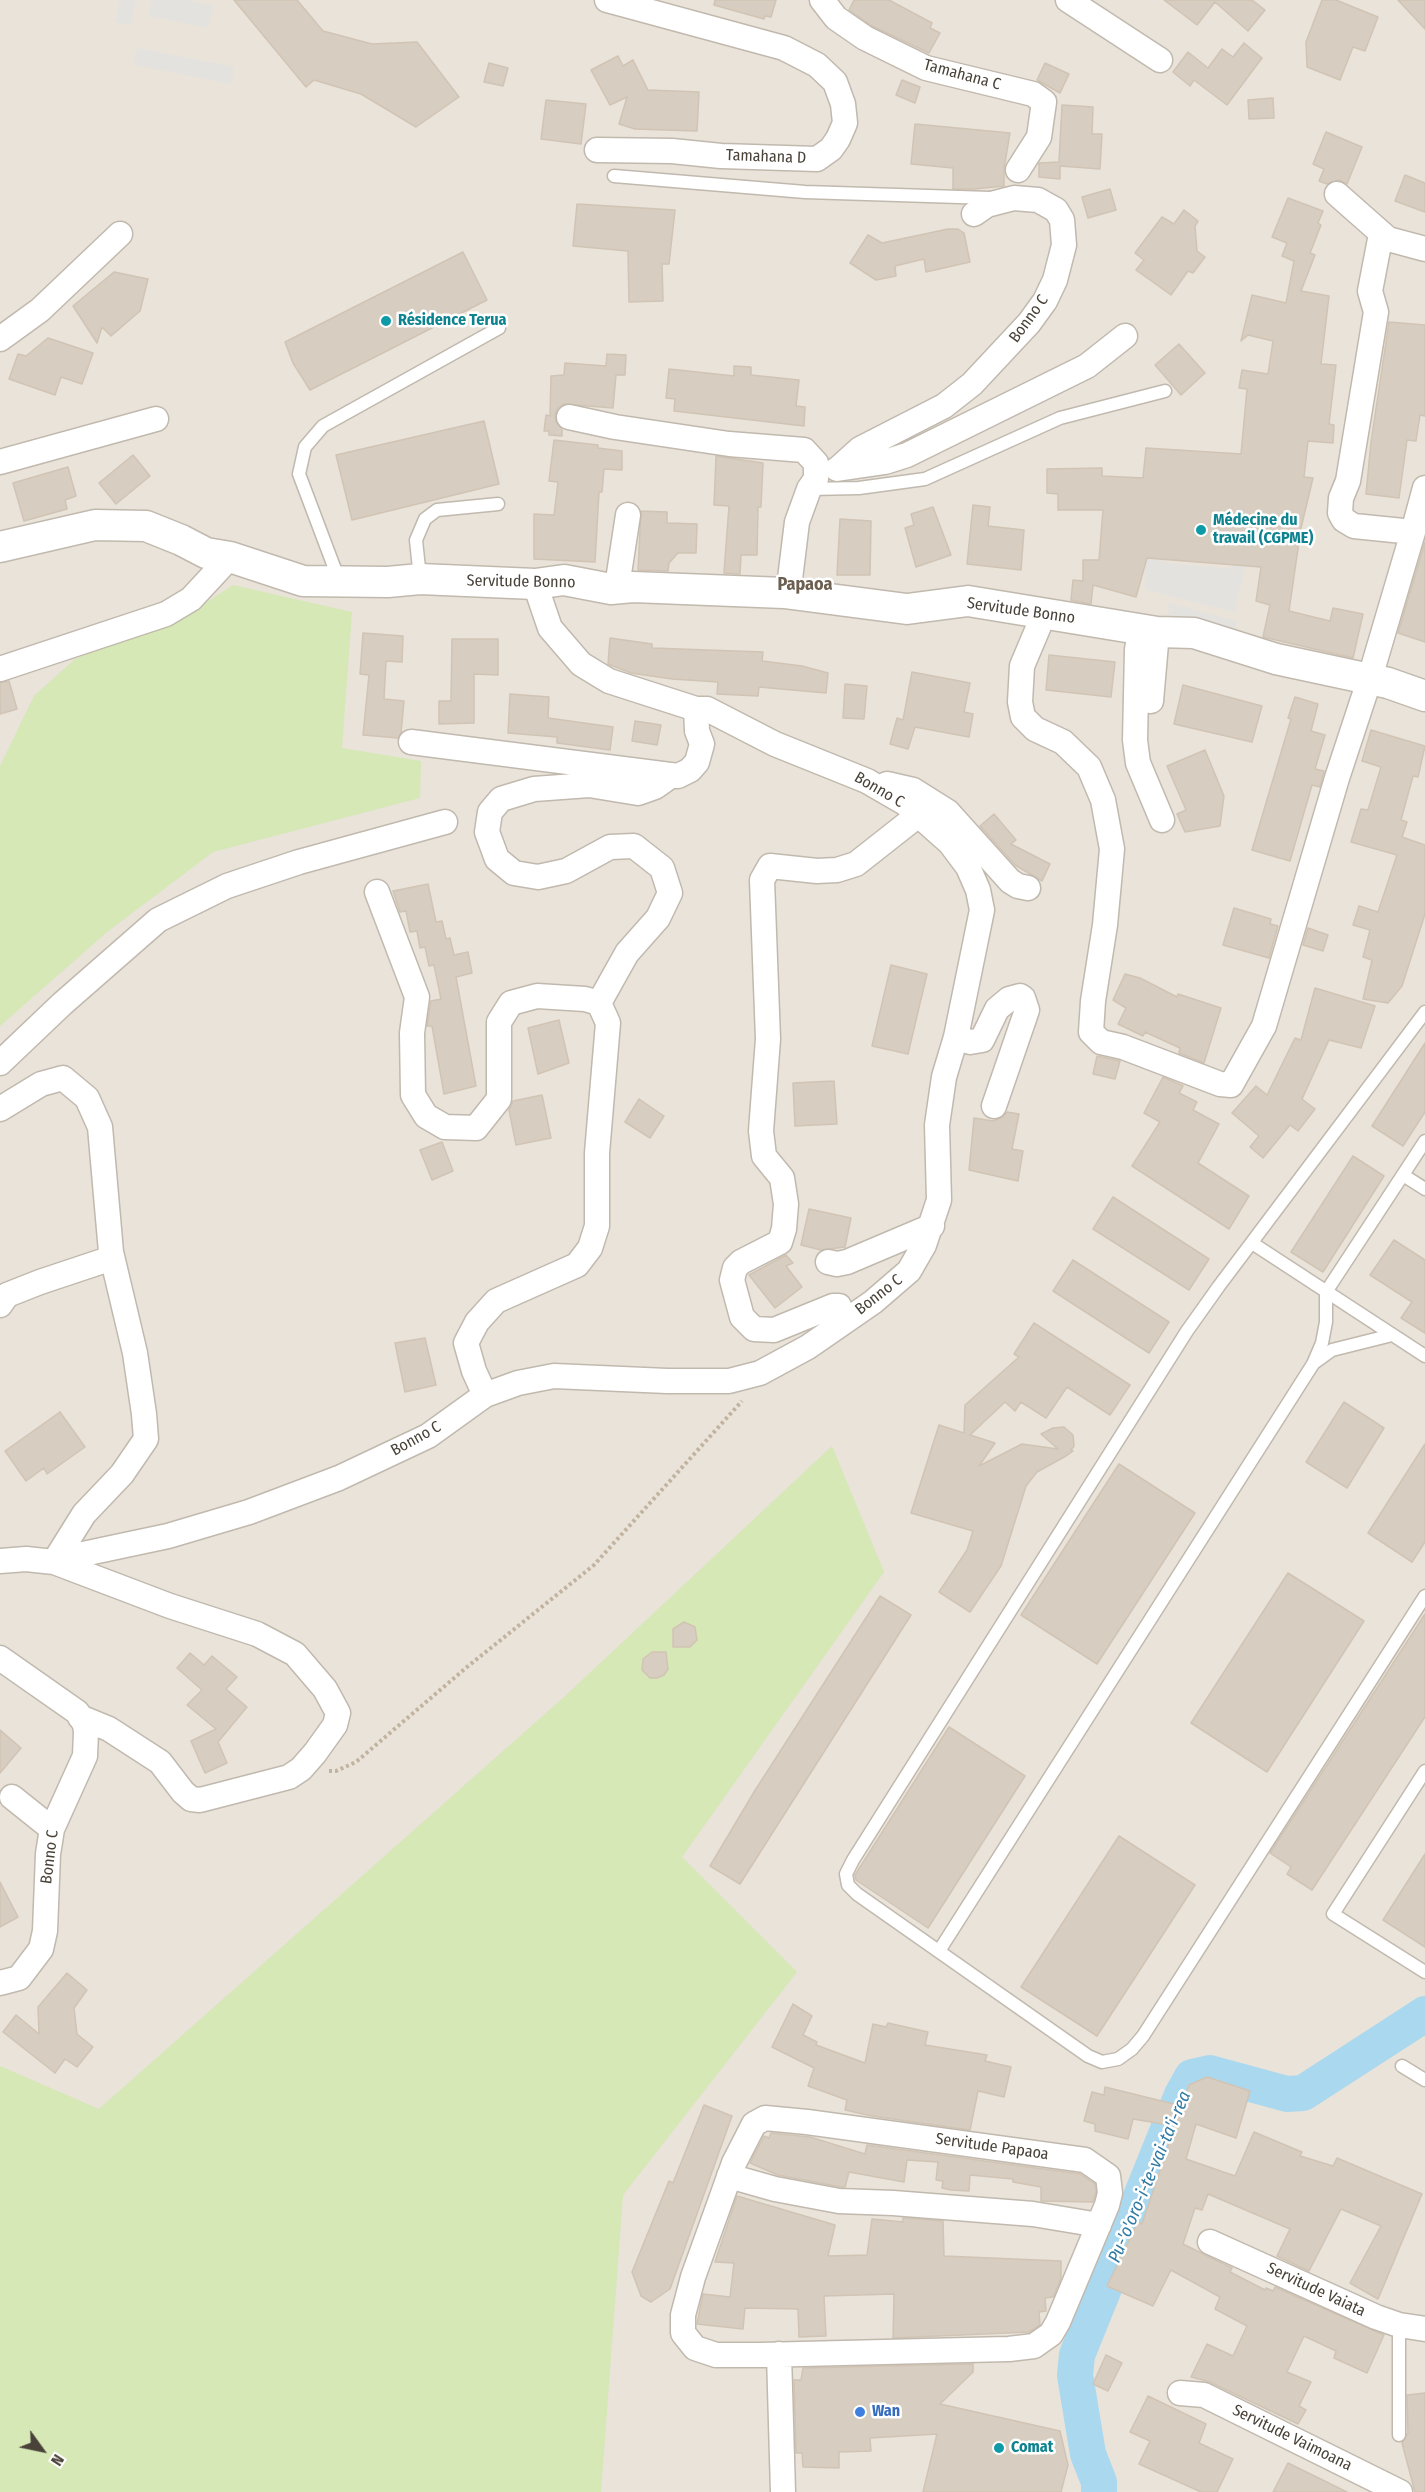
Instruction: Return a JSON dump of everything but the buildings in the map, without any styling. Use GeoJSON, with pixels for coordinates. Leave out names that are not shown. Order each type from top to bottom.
{"type":"FeatureCollection","features":[{"type":"Feature","properties":{"kind":"street","name":"Tamahana D"},"geometry":{"type":"LineString","coordinates":[[597,150],[672,151],[721,156],[817,159],[831,149],[845,123],[843,104],[835,82],[817,64],[784,48],[614,0]]}},
{"type":"Feature","properties":{"kind":"street","name":"Tamahana C"},"geometry":{"type":"LineString","coordinates":[[822,0],[836,18],[865,38],[926,68],[1033,94],[1044,102],[1039,136],[1018,170]]}},
{"type":"Feature","properties":{"kind":"street"},"geometry":{"type":"LineString","coordinates":[[1068,0],[1160,60]]}},
{"type":"Feature","properties":{"kind":"street"},"geometry":{"type":"LineString","coordinates":[[1337,194],[1381,234],[1389,239],[1425,249]]}},
{"type":"Feature","properties":{"kind":"street","name":"Bonno C"},"geometry":{"type":"LineString","coordinates":[[840,467],[860,449],[936,411],[972,384],[1024,330],[1045,301],[1055,280],[1064,245],[1062,220],[1056,210],[1047,203],[1014,198],[987,205],[974,214]]}},
{"type":"Feature","properties":{"kind":"street"},"geometry":{"type":"LineString","coordinates":[[0,339],[40,310],[120,234]]}},
{"type":"Feature","properties":{"kind":"street"},"geometry":{"type":"LineString","coordinates":[[1381,234],[1370,291],[1376,312],[1348,481],[1341,498],[1340,513],[1344,520],[1354,526],[1413,532]]}},
{"type":"Feature","properties":{"kind":"street"},"geometry":{"type":"LineString","coordinates":[[813,484],[840,467],[885,462],[907,455],[1087,366],[1125,336]]}},
{"type":"Feature","properties":{"kind":"street"},"geometry":{"type":"LineString","coordinates":[[569,417],[615,427],[729,444],[804,450],[816,463],[813,484],[797,522],[790,579],[784,593]]}},
{"type":"Feature","properties":{"kind":"street"},"geometry":{"type":"LineString","coordinates":[[0,462],[156,419]]}},
{"type":"Feature","properties":{"kind":"street"},"geometry":{"type":"LineString","coordinates":[[1044,614],[1022,666],[1020,702],[1023,717],[1035,729],[1063,742],[1089,767],[1103,800],[1112,849],[1091,1032],[1101,1042],[1124,1047],[1221,1084],[1231,1085],[1264,1026],[1425,489]]}},
{"type":"Feature","properties":{"kind":"street"},"geometry":{"type":"LineString","coordinates":[[611,589],[618,580],[628,515]]}},
{"type":"Feature","properties":{"kind":"street","name":"Servitude Bonno"},"geometry":{"type":"LineString","coordinates":[[0,547],[95,525],[146,526],[181,540],[206,554],[230,557],[303,581],[420,579],[535,584],[564,580],[611,589],[633,587],[784,593],[907,609],[968,601],[1148,631],[1194,633],[1276,659],[1369,681],[1388,683],[1425,696]]}},
{"type":"Feature","properties":{"kind":"street"},"geometry":{"type":"LineString","coordinates":[[0,669],[166,614],[191,599],[230,557]]}},
{"type":"Feature","properties":{"kind":"street","name":"Bonno C"},"geometry":{"type":"LineString","coordinates":[[55,1561],[168,1536],[249,1512],[339,1478],[427,1436],[484,1395],[518,1383],[554,1376],[729,1381],[760,1373],[808,1347],[873,1302],[909,1271],[924,1245],[939,1200],[937,1125],[944,1077],[956,1037],[980,928],[982,910],[978,890],[968,867],[950,843],[905,803],[867,781],[776,744],[708,709],[696,709],[609,681],[581,664],[550,628],[535,584]]}},
{"type":"Feature","properties":{"kind":"street"},"geometry":{"type":"LineString","coordinates":[[1148,631],[1152,681],[1150,731]]}},
{"type":"Feature","properties":{"kind":"street"},"geometry":{"type":"LineString","coordinates":[[1148,631],[1137,650],[1135,740],[1138,763],[1162,820]]}},
{"type":"Feature","properties":{"kind":"street"},"geometry":{"type":"LineString","coordinates":[[411,742],[678,776],[690,770],[697,762],[702,744],[697,731],[696,709]]}},
{"type":"Feature","properties":{"kind":"street"},"geometry":{"type":"LineString","coordinates":[[599,1003],[627,953],[658,918],[666,902],[670,893],[662,868],[634,846],[610,847],[566,871],[538,877],[514,873],[497,859],[487,832],[490,812],[501,799],[534,789],[589,785],[638,793],[655,787],[672,775]]}},
{"type":"Feature","properties":{"kind":"street"},"geometry":{"type":"LineString","coordinates":[[867,781],[905,787],[948,812],[1010,881],[1017,886],[1028,888]]}},
{"type":"Feature","properties":{"kind":"street"},"geometry":{"type":"LineString","coordinates":[[846,1320],[839,1306],[834,1305],[774,1330],[754,1329],[742,1317],[732,1280],[735,1268],[741,1262],[780,1242],[784,1229],[786,1204],[782,1178],[764,1156],[761,1131],[768,1039],[762,880],[770,866],[817,871],[837,870],[856,864],[917,816]]}},
{"type":"Feature","properties":{"kind":"street"},"geometry":{"type":"LineString","coordinates":[[0,1064],[62,1004],[158,920],[227,886],[299,862],[445,822]]}},
{"type":"Feature","properties":{"kind":"street"},"geometry":{"type":"LineString","coordinates":[[377,892],[417,997],[412,1034],[412,1095],[426,1116],[445,1127],[476,1128],[499,1099],[499,1022],[511,1003],[537,996],[585,999],[599,1003],[608,1023],[597,1153],[597,1226],[590,1248],[577,1265],[496,1301],[477,1323],[466,1343],[484,1395]]}},
{"type":"Feature","properties":{"kind":"street"},"geometry":{"type":"LineString","coordinates":[[956,1037],[970,1042],[982,1040],[997,1009],[1009,999],[1020,996],[1023,998],[1027,1010],[994,1106]]}},
{"type":"Feature","properties":{"kind":"street"},"geometry":{"type":"LineString","coordinates":[[0,1109],[41,1084],[63,1078],[87,1098],[99,1127],[112,1258],[135,1353],[146,1439],[122,1474],[84,1514],[55,1561]]}},
{"type":"Feature","properties":{"kind":"street"},"geometry":{"type":"LineString","coordinates":[[828,1262],[837,1264],[847,1262],[932,1226]]}},
{"type":"Feature","properties":{"kind":"street"},"geometry":{"type":"LineString","coordinates":[[0,1305],[8,1295],[112,1258]]}},
{"type":"Feature","properties":{"kind":"street"},"geometry":{"type":"LineString","coordinates":[[0,1561],[26,1559],[55,1561],[170,1606],[257,1634],[295,1654],[325,1689],[338,1713],[335,1725],[301,1769],[289,1777],[200,1800],[191,1799],[160,1762],[110,1730],[80,1717],[56,1696],[0,1658]]}},
{"type":"Feature","properties":{"kind":"street","name":"Bonno C"},"geometry":{"type":"LineString","coordinates":[[0,1983],[19,1978],[41,1949],[45,1932],[48,1854],[52,1829],[85,1756],[87,1732],[80,1717]]}},
{"type":"Feature","properties":{"kind":"street"},"geometry":{"type":"LineString","coordinates":[[12,1797],[52,1829]]}},
{"type":"Feature","properties":{"kind":"street","name":"Servitude Papaoa"},"geometry":{"type":"LineString","coordinates":[[765,2118],[1085,2160],[1108,2176],[1110,2193],[1099,2225],[1058,2322],[1051,2334],[1034,2346],[1009,2349],[716,2355],[694,2348],[683,2333],[683,2315],[693,2277],[729,2176],[754,2124],[765,2118]]}},
{"type":"Feature","properties":{"kind":"street"},"geometry":{"type":"LineString","coordinates":[[729,2176],[775,2190],[839,2201],[1033,2214],[1099,2225]]}},
{"type":"Feature","properties":{"kind":"street","name":"Servitude Vaiata"},"geometry":{"type":"LineString","coordinates":[[1210,2242],[1376,2317],[1399,2325],[1425,2329]]}},
{"type":"Feature","properties":{"kind":"street"},"geometry":{"type":"LineString","coordinates":[[779,2354],[783,2492]]}},
{"type":"Feature","properties":{"kind":"street","name":"Servitude Vaimoana"},"geometry":{"type":"LineString","coordinates":[[1180,2392],[1204,2395],[1400,2492]]}},
{"type":"Feature","properties":{"kind":"lane"},"geometry":{"type":"LineString","coordinates":[[614,176],[805,192],[1014,198]]}},
{"type":"Feature","properties":{"kind":"lane"},"geometry":{"type":"LineString","coordinates":[[339,581],[299,474],[305,447],[323,426],[499,328]]}},
{"type":"Feature","properties":{"kind":"lane"},"geometry":{"type":"LineString","coordinates":[[813,484],[859,488],[925,479],[1060,418],[1165,391]]}},
{"type":"Feature","properties":{"kind":"lane"},"geometry":{"type":"LineString","coordinates":[[420,579],[416,540],[425,519],[437,510],[498,504]]}},
{"type":"Feature","properties":{"kind":"lane"},"geometry":{"type":"LineString","coordinates":[[1425,1012],[1187,1331],[846,1874],[848,1885],[857,1894],[1088,2056],[1102,2062],[1118,2059],[1143,2036],[1425,1596]]}},
{"type":"Feature","properties":{"kind":"lane"},"geometry":{"type":"LineString","coordinates":[[939,1952],[1313,1364],[1322,1343],[1326,1322],[1326,1292],[1425,1141]]}},
{"type":"Feature","properties":{"kind":"lane"},"geometry":{"type":"LineString","coordinates":[[1403,1175],[1425,1189]]}},
{"type":"Feature","properties":{"kind":"lane"},"geometry":{"type":"LineString","coordinates":[[1252,1244],[1425,1356]]}},
{"type":"Feature","properties":{"kind":"lane"},"geometry":{"type":"LineString","coordinates":[[1313,1364],[1332,1350],[1392,1335]]}},
{"type":"Feature","properties":{"kind":"lane"},"geometry":{"type":"LineString","coordinates":[[1425,1771],[1333,1914],[1425,1972]]}},
{"type":"Feature","properties":{"kind":"lane"},"geometry":{"type":"LineString","coordinates":[[1413,1790],[1425,1796]]}},
{"type":"Feature","properties":{"kind":"lane"},"geometry":{"type":"LineString","coordinates":[[1402,2066],[1425,2080]]}},
{"type":"Feature","properties":{"kind":"lane"},"geometry":{"type":"LineString","coordinates":[[1399,2325],[1399,2435]]}},
{"type":"Feature","properties":{"kind":"path"},"geometry":{"type":"LineString","coordinates":[[301,1769],[336,1771],[356,1762],[467,1667],[594,1565],[743,1400],[760,1373]]}},
{"type":"Feature","properties":{"kind":"shaded area"},"geometry":{"type":"Polygon","coordinates":[[[0,0],[1425,0],[1425,2492],[0,2492],[0,0]]]}},
{"type":"Feature","properties":{"kind":"shaded area"},"geometry":{"type":"Polygon","coordinates":[[[120,0],[136,0],[131,25],[115,22],[120,0]]]}},
{"type":"Feature","properties":{"kind":"shaded area"},"geometry":{"type":"Polygon","coordinates":[[[152,0],[186,0],[213,6],[208,28],[149,16],[152,0]]]}},
{"type":"Feature","properties":{"kind":"shaded area"},"geometry":{"type":"Polygon","coordinates":[[[137,48],[234,67],[231,84],[134,65],[137,48]]]}},
{"type":"Feature","properties":{"kind":"shaded area"},"geometry":{"type":"Polygon","coordinates":[[[1146,500],[1169,502],[1164,563],[1232,569],[1233,562],[1246,564],[1234,612],[1146,590],[1144,571],[1146,500]]]}},
{"type":"Feature","properties":{"kind":"shaded area"},"geometry":{"type":"Polygon","coordinates":[[[1168,603],[1235,621],[1236,635],[1169,619],[1168,603]]]}},
{"type":"Feature","properties":{"kind":"green space"},"geometry":{"type":"Polygon","coordinates":[[[233,585],[352,612],[342,748],[421,761],[420,798],[213,852],[107,932],[0,1026],[0,766],[34,696],[75,659],[192,612],[233,585]]]}},
{"type":"Feature","properties":{"kind":"green space"},"geometry":{"type":"Polygon","coordinates":[[[832,1446],[884,1572],[682,1857],[797,1972],[623,2195],[601,2492],[0,2492],[0,2066],[99,2109],[563,1698],[832,1446]]]}},
{"type":"Feature","properties":{"kind":"waterway","name":"Pu-'o'oro-i-te-vai-ta'i-rea"},"geometry":{"type":"LineString","coordinates":[[1099,2492],[1099,2482],[1088,2454],[1075,2375],[1077,2355],[1182,2095],[1192,2077],[1210,2073],[1287,2094],[1303,2093],[1425,2014]]}},
{"type":"Feature","properties":{"kind":"place","name":"Résidence Terua"},"geometry":{"type":"Point","coordinates":[386,321]}},
{"type":"Feature","properties":{"kind":"place","name":"Médecine du travail (CGPME)"},"geometry":{"type":"Point","coordinates":[1201,530]}},
{"type":"Feature","properties":{"kind":"place","name":"Wan"},"geometry":{"type":"Point","coordinates":[860,2412]}},
{"type":"Feature","properties":{"kind":"place","name":"Comat"},"geometry":{"type":"Point","coordinates":[999,2448]}},
{"type":"Feature","properties":{"kind":"district","name":"Papaoa"},"geometry":{"type":"Point","coordinates":[805,585]}}]}
